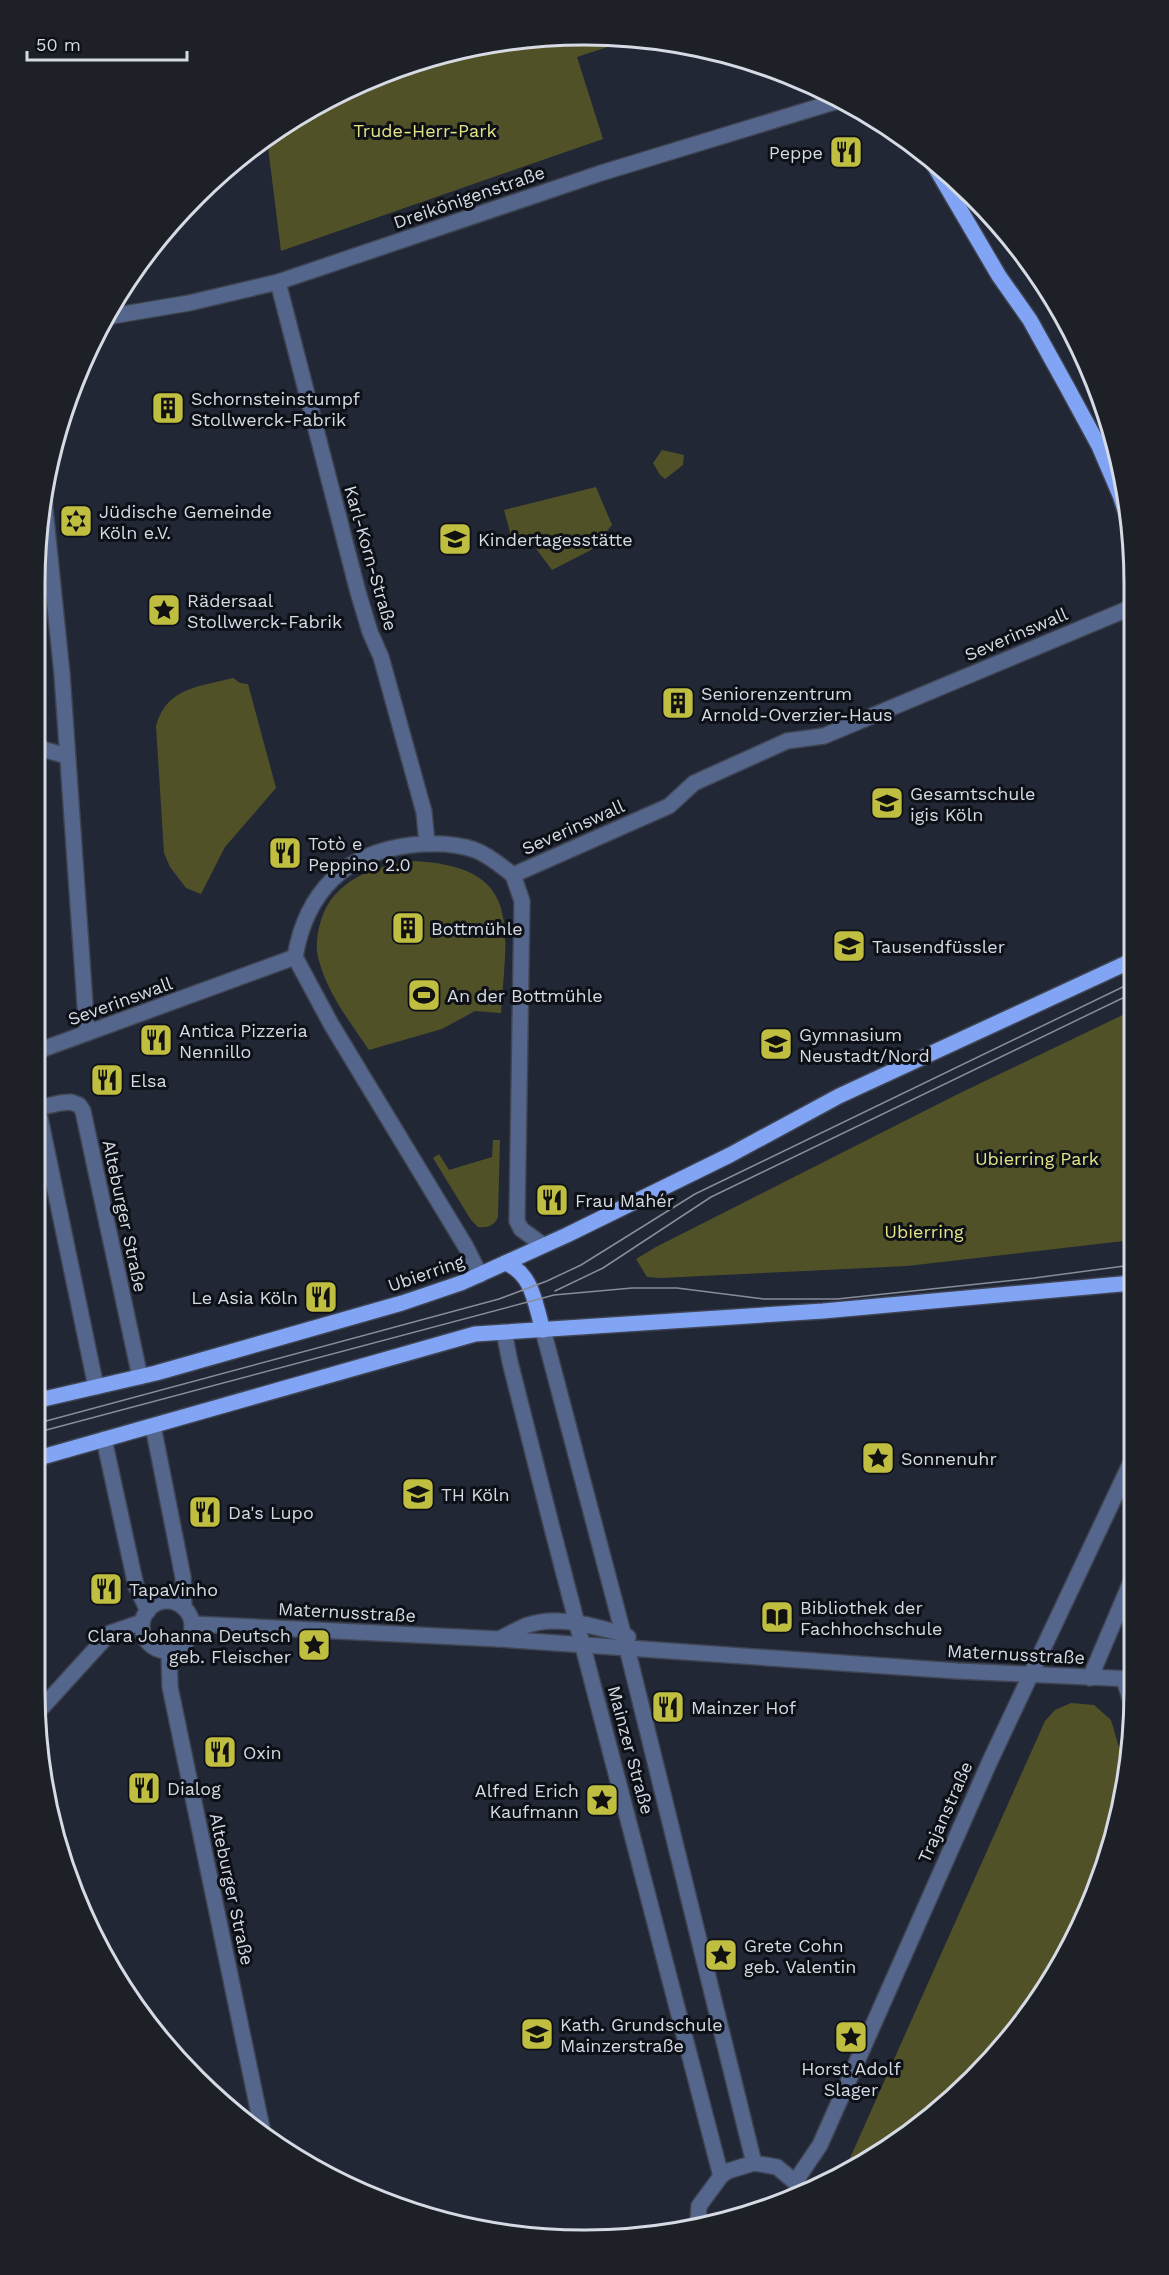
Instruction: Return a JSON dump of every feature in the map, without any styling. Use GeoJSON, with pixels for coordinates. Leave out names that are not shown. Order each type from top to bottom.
{"type":"FeatureCollection","features":[{"type":"Feature","properties":{"kind":"main road"},"geometry":{"type":"LineString","coordinates":[[945,183],[999,276],[1030,320],[1099,446],[1115,487]]}},
{"type":"Feature","properties":{"kind":"main road","name":"Ubierring"},"geometry":{"type":"LineString","coordinates":[[45,1399],[140,1377],[402,1303],[480,1275],[730,1155],[838,1096],[1124,964]]}},
{"type":"Feature","properties":{"kind":"main road"},"geometry":{"type":"LineString","coordinates":[[505,1263],[516,1267],[522,1273],[530,1288],[543,1330]]}},
{"type":"Feature","properties":{"kind":"main road"},"geometry":{"type":"LineString","coordinates":[[45,1456],[475,1335],[823,1311],[1124,1284]]}},
{"type":"Feature","properties":{"kind":"street","name":"Dreikönigenstraße"},"geometry":{"type":"LineString","coordinates":[[117,315],[189,303],[278,282],[601,173],[828,104]]}},
{"type":"Feature","properties":{"kind":"street","name":"Karl-Korn-Straße"},"geometry":{"type":"LineString","coordinates":[[278,282],[358,592],[370,632],[381,657],[424,812],[427,843]]}},
{"type":"Feature","properties":{"kind":"street"},"geometry":{"type":"LineString","coordinates":[[48,534],[61,663],[87,1033]]}},
{"type":"Feature","properties":{"kind":"street","name":"Severinswall"},"geometry":{"type":"LineString","coordinates":[[45,1048],[295,957],[304,919],[314,900],[329,882],[348,866],[369,855],[398,847],[427,843],[475,850],[513,875],[669,806],[694,783],[787,741],[824,736],[1124,611]]}},
{"type":"Feature","properties":{"kind":"street"},"geometry":{"type":"LineString","coordinates":[[45,750],[67,756]]}},
{"type":"Feature","properties":{"kind":"street"},"geometry":{"type":"LineString","coordinates":[[513,875],[522,901],[517,1221],[520,1229],[543,1245]]}},
{"type":"Feature","properties":{"kind":"street"},"geometry":{"type":"LineString","coordinates":[[295,957],[331,1024],[466,1247],[480,1275]]}},
{"type":"Feature","properties":{"kind":"street","name":"Alteburger Straße"},"geometry":{"type":"LineString","coordinates":[[45,1105],[71,1102],[79,1105],[83,1111],[140,1377]]}},
{"type":"Feature","properties":{"kind":"street","name":"Alteburger Straße"},"geometry":{"type":"LineString","coordinates":[[45,1144],[96,1387]]}},
{"type":"Feature","properties":{"kind":"street","name":"Mainzer Straße"},"geometry":{"type":"LineString","coordinates":[[543,1330],[625,1641],[754,2163]]}},
{"type":"Feature","properties":{"kind":"street","name":"Mainzer Straße"},"geometry":{"type":"LineString","coordinates":[[504,1332],[550,1524],[584,1645],[721,2176]]}},
{"type":"Feature","properties":{"kind":"street"},"geometry":{"type":"LineString","coordinates":[[104,1439],[136,1586],[145,1616],[146,1640],[162,1651],[169,1651],[179,1648],[186,1642],[193,1624],[184,1608],[183,1577],[153,1426]]}},
{"type":"Feature","properties":{"kind":"street","name":"Trajanstraße"},"geometry":{"type":"LineString","coordinates":[[801,2184],[933,1885],[1124,1475]]}},
{"type":"Feature","properties":{"kind":"street"},"geometry":{"type":"LineString","coordinates":[[1090,1677],[1124,1598]]}},
{"type":"Feature","properties":{"kind":"street"},"geometry":{"type":"LineString","coordinates":[[45,1705],[110,1633],[145,1616],[164,1601],[184,1608]]}},
{"type":"Feature","properties":{"kind":"street","name":"Maternusstraße"},"geometry":{"type":"LineString","coordinates":[[499,1639],[527,1625],[550,1621],[578,1623],[646,1649],[1032,1676],[1124,1679]]}},
{"type":"Feature","properties":{"kind":"street","name":"Maternusstraße"},"geometry":{"type":"LineString","coordinates":[[193,1624],[584,1645],[625,1641]]}},
{"type":"Feature","properties":{"kind":"street","name":"Alteburger Straße"},"geometry":{"type":"LineString","coordinates":[[169,1651],[170,1687],[261,2122]]}},
{"type":"Feature","properties":{"kind":"street"},"geometry":{"type":"LineString","coordinates":[[698,2218],[699,2206],[721,2176],[728,2171],[754,2163],[777,2168],[797,2186]]}},
{"type":"Feature","properties":{"kind":"green space","name":"Trude-Herr-Park"},"geometry":{"type":"Polygon","coordinates":[[[549,46],[611,46],[577,57],[603,139],[281,251],[268,148],[315,117],[378,86],[445,63],[479,55],[549,46]]]}},
{"type":"Feature","properties":{"kind":"green space"},"geometry":{"type":"Polygon","coordinates":[[[662,450],[684,455],[683,465],[665,479],[653,463],[662,450]]]}},
{"type":"Feature","properties":{"kind":"green space"},"geometry":{"type":"Polygon","coordinates":[[[596,487],[612,525],[591,550],[552,570],[531,542],[514,547],[504,510],[596,487]]]}},
{"type":"Feature","properties":{"kind":"green space"},"geometry":{"type":"Polygon","coordinates":[[[233,678],[240,683],[248,684],[276,788],[225,847],[201,894],[186,888],[170,867],[164,853],[156,726],[161,713],[176,696],[197,687],[233,678]]]}},
{"type":"Feature","properties":{"kind":"green space"},"geometry":{"type":"Polygon","coordinates":[[[413,861],[449,866],[475,875],[491,889],[501,907],[505,929],[501,1013],[475,1011],[442,1029],[369,1050],[340,1007],[323,973],[317,951],[321,920],[336,894],[358,877],[384,867],[413,861]]]}},
{"type":"Feature","properties":{"kind":"green space","name":"Ubierring Park"},"geometry":{"type":"Polygon","coordinates":[[[1124,1014],[1124,1241],[907,1266],[661,1278],[647,1277],[636,1259],[656,1247],[958,1094],[1124,1014]]]}},
{"type":"Feature","properties":{"kind":"green space"},"geometry":{"type":"Polygon","coordinates":[[[493,1140],[500,1140],[498,1217],[490,1226],[478,1227],[471,1220],[433,1158],[439,1154],[449,1170],[492,1157],[493,1140]]]}},
{"type":"Feature","properties":{"kind":"green space"},"geometry":{"type":"Polygon","coordinates":[[[1071,1703],[1094,1705],[1111,1720],[1120,1751],[1114,1796],[1106,1830],[1083,1897],[1052,1960],[1013,2019],[990,2046],[966,2072],[913,2119],[849,2161],[1045,1721],[1055,1710],[1071,1703]]]}},
{"type":"Feature","properties":{"kind":"tram line"},"geometry":{"type":"LineString","coordinates":[[45,1421],[499,1299],[547,1281],[581,1265],[695,1194],[1124,986]]}},
{"type":"Feature","properties":{"kind":"tram line"},"geometry":{"type":"LineString","coordinates":[[555,1291],[603,1268],[711,1197],[1124,997]]}},
{"type":"Feature","properties":{"kind":"tram line"},"geometry":{"type":"LineString","coordinates":[[45,1430],[554,1295],[632,1288],[677,1288],[764,1299],[837,1299],[1124,1266]]}},
{"type":"Feature","properties":{"kind":"place","name":"Peppe"},"geometry":{"type":"Point","coordinates":[846,152]}},
{"type":"Feature","properties":{"kind":"place","name":"Schornsteinstumpf Stollwerck-Fabrik"},"geometry":{"type":"Point","coordinates":[168,408]}},
{"type":"Feature","properties":{"kind":"place","name":"Jüdische Gemeinde Köln e.V."},"geometry":{"type":"Point","coordinates":[76,521]}},
{"type":"Feature","properties":{"kind":"place","name":"Kindertagesstätte"},"geometry":{"type":"Point","coordinates":[455,539]}},
{"type":"Feature","properties":{"kind":"place","name":"Rädersaal Stollwerck-Fabrik"},"geometry":{"type":"Point","coordinates":[164,610]}},
{"type":"Feature","properties":{"kind":"place","name":"Seniorenzentrum Arnold-Overzier-Haus"},"geometry":{"type":"Point","coordinates":[678,703]}},
{"type":"Feature","properties":{"kind":"place","name":"Gesamtschule igis Köln"},"geometry":{"type":"Point","coordinates":[887,803]}},
{"type":"Feature","properties":{"kind":"place","name":"Totò e Peppino 2.0"},"geometry":{"type":"Point","coordinates":[285,853]}},
{"type":"Feature","properties":{"kind":"place","name":"Bottmühle"},"geometry":{"type":"Point","coordinates":[408,928]}},
{"type":"Feature","properties":{"kind":"place","name":"Tausendfüssler"},"geometry":{"type":"Point","coordinates":[849,946]}},
{"type":"Feature","properties":{"kind":"place","name":"An der Bottmühle"},"geometry":{"type":"Point","coordinates":[424,995]}},
{"type":"Feature","properties":{"kind":"place","name":"Antica Pizzeria Nennillo"},"geometry":{"type":"Point","coordinates":[156,1040]}},
{"type":"Feature","properties":{"kind":"place","name":"Gymnasium Neustadt/Nord"},"geometry":{"type":"Point","coordinates":[776,1044]}},
{"type":"Feature","properties":{"kind":"place","name":"Elsa"},"geometry":{"type":"Point","coordinates":[107,1080]}},
{"type":"Feature","properties":{"kind":"place","name":"Frau Mahér"},"geometry":{"type":"Point","coordinates":[552,1200]}},
{"type":"Feature","properties":{"kind":"place","name":"Le Asia Köln"},"geometry":{"type":"Point","coordinates":[321,1297]}},
{"type":"Feature","properties":{"kind":"place","name":"Sonnenuhr"},"geometry":{"type":"Point","coordinates":[878,1458]}},
{"type":"Feature","properties":{"kind":"place","name":"TH Köln"},"geometry":{"type":"Point","coordinates":[418,1494]}},
{"type":"Feature","properties":{"kind":"place","name":"Da's Lupo"},"geometry":{"type":"Point","coordinates":[205,1512]}},
{"type":"Feature","properties":{"kind":"place","name":"TapaVinho"},"geometry":{"type":"Point","coordinates":[106,1589]}},
{"type":"Feature","properties":{"kind":"place","name":"Bibliothek der Fachhochschule"},"geometry":{"type":"Point","coordinates":[777,1617]}},
{"type":"Feature","properties":{"kind":"place","name":"Clara Johanna Deutsch geb. Fleischer"},"geometry":{"type":"Point","coordinates":[314,1645]}},
{"type":"Feature","properties":{"kind":"place","name":"Mainzer Hof"},"geometry":{"type":"Point","coordinates":[668,1707]}},
{"type":"Feature","properties":{"kind":"place","name":"Oxin"},"geometry":{"type":"Point","coordinates":[220,1752]}},
{"type":"Feature","properties":{"kind":"place","name":"Dialog"},"geometry":{"type":"Point","coordinates":[144,1788]}},
{"type":"Feature","properties":{"kind":"place","name":"Alfred Erich Kaufmann"},"geometry":{"type":"Point","coordinates":[602,1800]}},
{"type":"Feature","properties":{"kind":"place","name":"Grete Cohn geb. Valentin"},"geometry":{"type":"Point","coordinates":[721,1955]}},
{"type":"Feature","properties":{"kind":"place","name":"Kath. Grundschule Mainzerstraße"},"geometry":{"type":"Point","coordinates":[537,2034]}},
{"type":"Feature","properties":{"kind":"place","name":"Horst Adolf Slager"},"geometry":{"type":"Point","coordinates":[851,2037]}}]}
